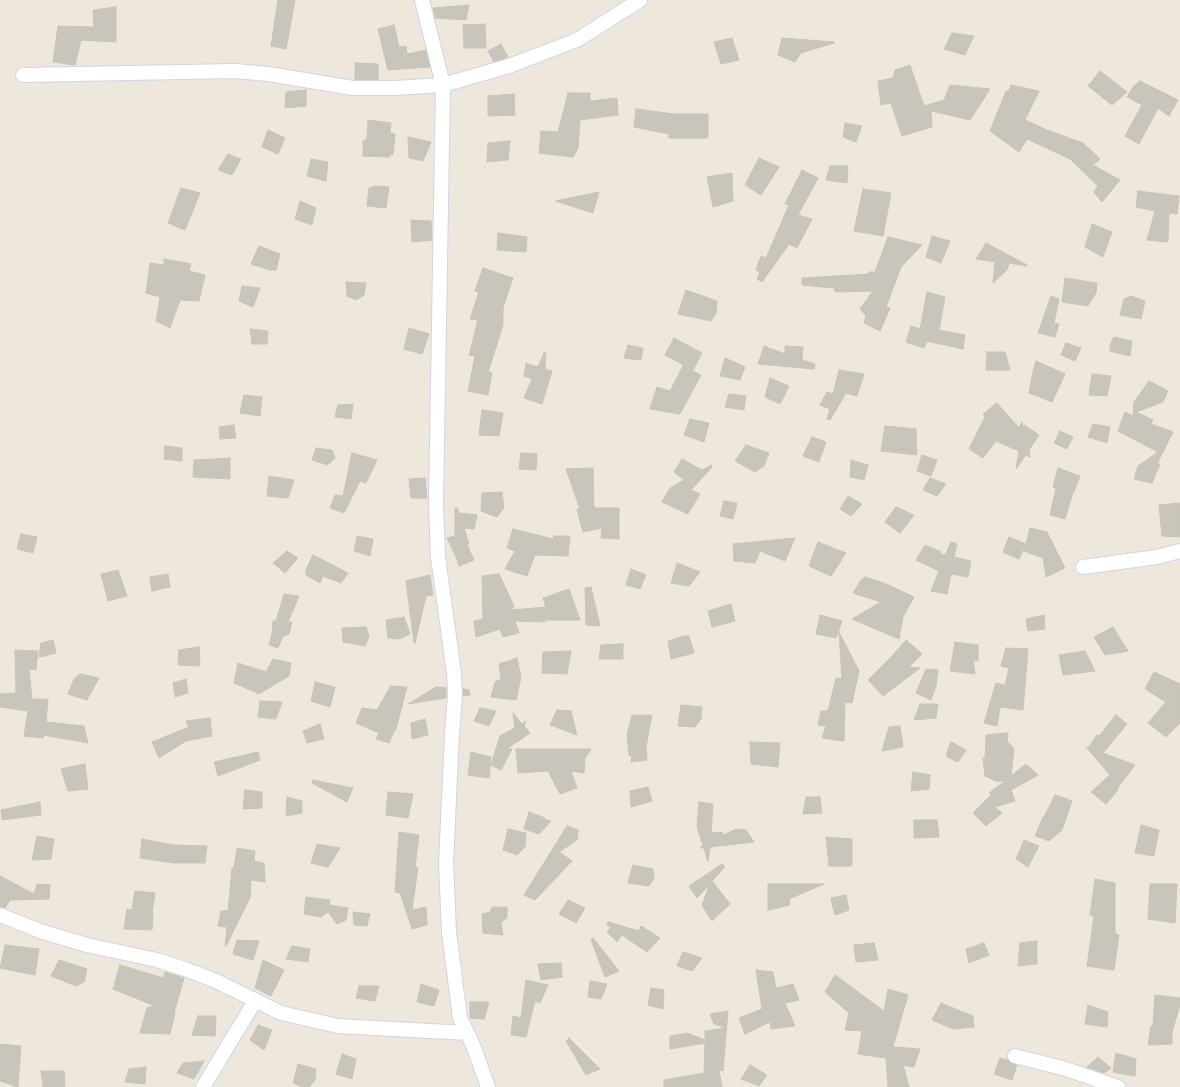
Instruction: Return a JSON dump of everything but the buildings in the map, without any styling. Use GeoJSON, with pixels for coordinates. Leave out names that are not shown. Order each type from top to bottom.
{"type":"FeatureCollection","features":[{"type":"Feature","properties":{"kind":"street"},"geometry":{"type":"LineString","coordinates":[[422,0],[443,85],[436,503],[438,557],[454,673],[455,696],[446,863],[449,932],[460,1018],[488,1087]]}},
{"type":"Feature","properties":{"kind":"street"},"geometry":{"type":"LineString","coordinates":[[23,75],[235,71],[268,74],[353,88],[394,88],[443,85],[509,66],[577,40],[640,0]]}},
{"type":"Feature","properties":{"kind":"street"},"geometry":{"type":"LineString","coordinates":[[1083,567],[1157,557],[1180,551]]}},
{"type":"Feature","properties":{"kind":"street"},"geometry":{"type":"LineString","coordinates":[[0,915],[44,932],[80,943],[157,960],[185,969],[216,981],[281,1013],[338,1026],[467,1033]]}},
{"type":"Feature","properties":{"kind":"street"},"geometry":{"type":"LineString","coordinates":[[203,1087],[255,1001]]}},
{"type":"Feature","properties":{"kind":"street"},"geometry":{"type":"LineString","coordinates":[[1015,1056],[1066,1069],[1118,1087]]}}]}
